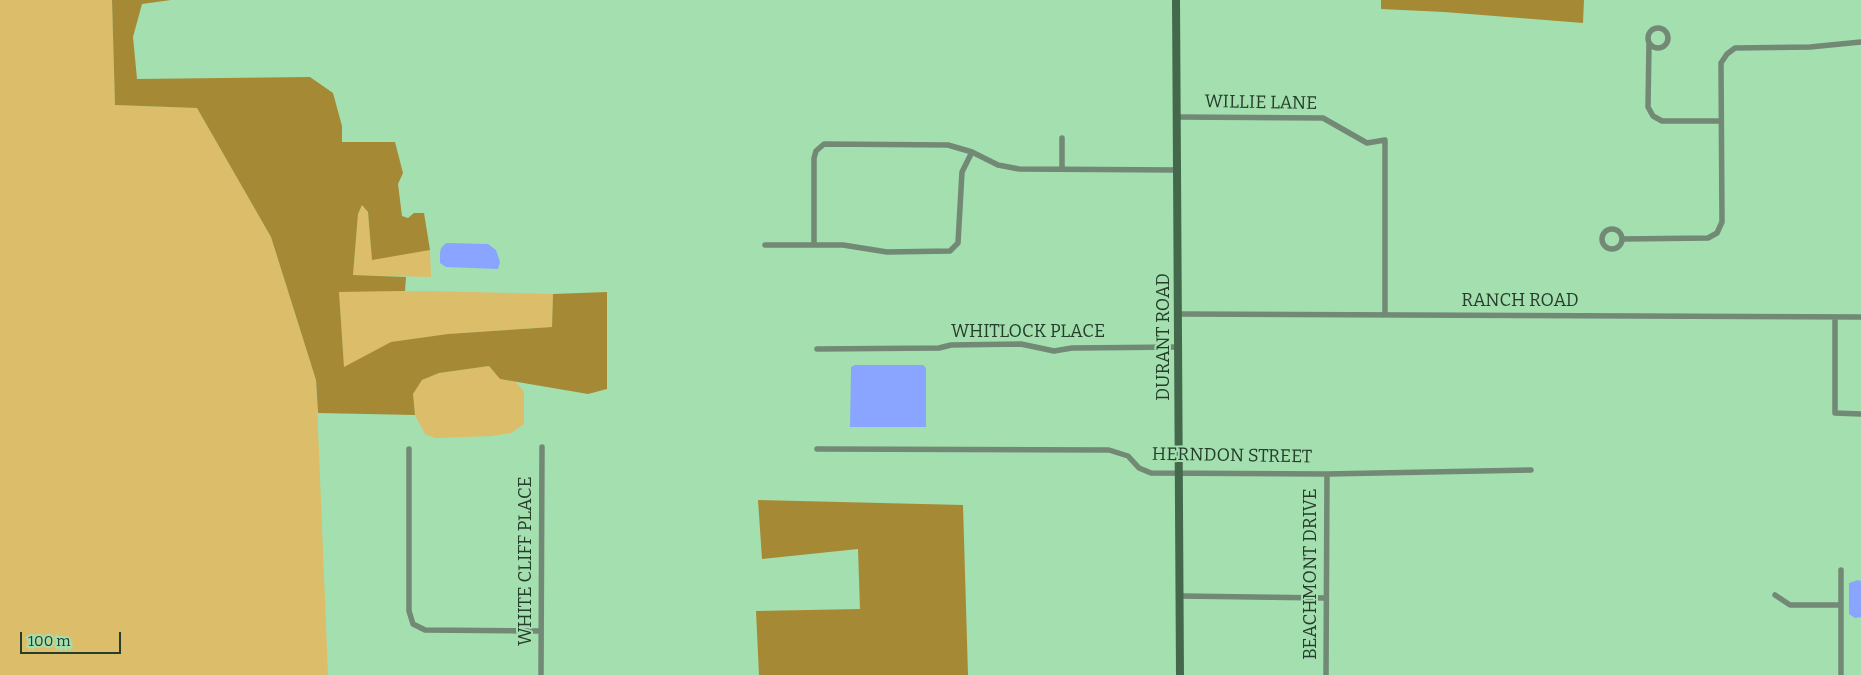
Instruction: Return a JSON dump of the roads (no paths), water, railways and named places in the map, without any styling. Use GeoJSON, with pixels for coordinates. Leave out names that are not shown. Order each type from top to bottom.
{"type":"FeatureCollection","features":[{"type":"Feature","properties":{"kind":"street","name":"DURANT ROAD"},"geometry":{"type":"LineString","coordinates":[[1176,0],[1180,675]]}},
{"type":"Feature","properties":{"kind":"street"},"geometry":{"type":"LineString","coordinates":[[1622,239],[1708,238],[1717,233],[1722,222],[1721,63],[1726,54],[1735,48],[1810,47],[1861,42]]}},
{"type":"Feature","properties":{"kind":"street"},"geometry":{"type":"LineString","coordinates":[[1649,43],[1648,107],[1654,116],[1662,121],[1721,121]]}},
{"type":"Feature","properties":{"kind":"street","name":"WILLIE LANE"},"geometry":{"type":"LineString","coordinates":[[1178,117],[1322,118],[1368,143],[1385,140],[1385,315]]}},
{"type":"Feature","properties":{"kind":"street"},"geometry":{"type":"LineString","coordinates":[[1062,138],[1062,169]]}},
{"type":"Feature","properties":{"kind":"street"},"geometry":{"type":"LineString","coordinates":[[814,245],[814,158],[820,146],[830,143],[948,145],[972,152],[998,165],[1009,168],[1178,170]]}},
{"type":"Feature","properties":{"kind":"street"},"geometry":{"type":"LineString","coordinates":[[765,245],[843,245],[887,252],[950,251],[958,243],[962,172],[972,152]]}},
{"type":"Feature","properties":{"kind":"street","name":"RANCH ROAD"},"geometry":{"type":"LineString","coordinates":[[1179,314],[1861,317]]}},
{"type":"Feature","properties":{"kind":"street"},"geometry":{"type":"LineString","coordinates":[[1834,318],[1834,414],[1861,414]]}},
{"type":"Feature","properties":{"kind":"street","name":"WHITLOCK PLACE"},"geometry":{"type":"LineString","coordinates":[[817,349],[938,348],[951,345],[1021,344],[1054,351],[1072,348],[1179,347]]}},
{"type":"Feature","properties":{"kind":"street","name":"WHITE CLIFF PLACE"},"geometry":{"type":"LineString","coordinates":[[541,675],[542,447]]}},
{"type":"Feature","properties":{"kind":"street"},"geometry":{"type":"LineString","coordinates":[[410,449],[409,612],[413,624],[425,630],[540,631]]}},
{"type":"Feature","properties":{"kind":"street","name":"HERNDON STREET"},"geometry":{"type":"LineString","coordinates":[[817,449],[1109,450],[1128,456],[1139,468],[1151,473],[1326,474],[1532,470]]}},
{"type":"Feature","properties":{"kind":"street","name":"BEACHMONT DRIVE"},"geometry":{"type":"LineString","coordinates":[[1326,474],[1326,675]]}},
{"type":"Feature","properties":{"kind":"street"},"geometry":{"type":"LineString","coordinates":[[1840,675],[1841,570]]}},
{"type":"Feature","properties":{"kind":"street"},"geometry":{"type":"LineString","coordinates":[[1775,595],[1790,605],[1841,606]]}},
{"type":"Feature","properties":{"kind":"street"},"geometry":{"type":"LineString","coordinates":[[1181,596],[1326,598]]}},
{"type":"Feature","properties":{"kind":"water"},"geometry":{"type":"Polygon","coordinates":[[[446,243],[488,244],[496,250],[500,262],[498,269],[446,267],[440,263],[440,253],[441,248],[446,243]]]}},
{"type":"Feature","properties":{"kind":"water"},"geometry":{"type":"Polygon","coordinates":[[[855,365],[923,365],[926,368],[926,427],[850,427],[851,367],[855,365]]]}},
{"type":"Feature","properties":{"kind":"water"},"geometry":{"type":"Polygon","coordinates":[[[1861,581],[1861,617],[1855,618],[1849,614],[1849,583],[1861,581]]]}}]}
